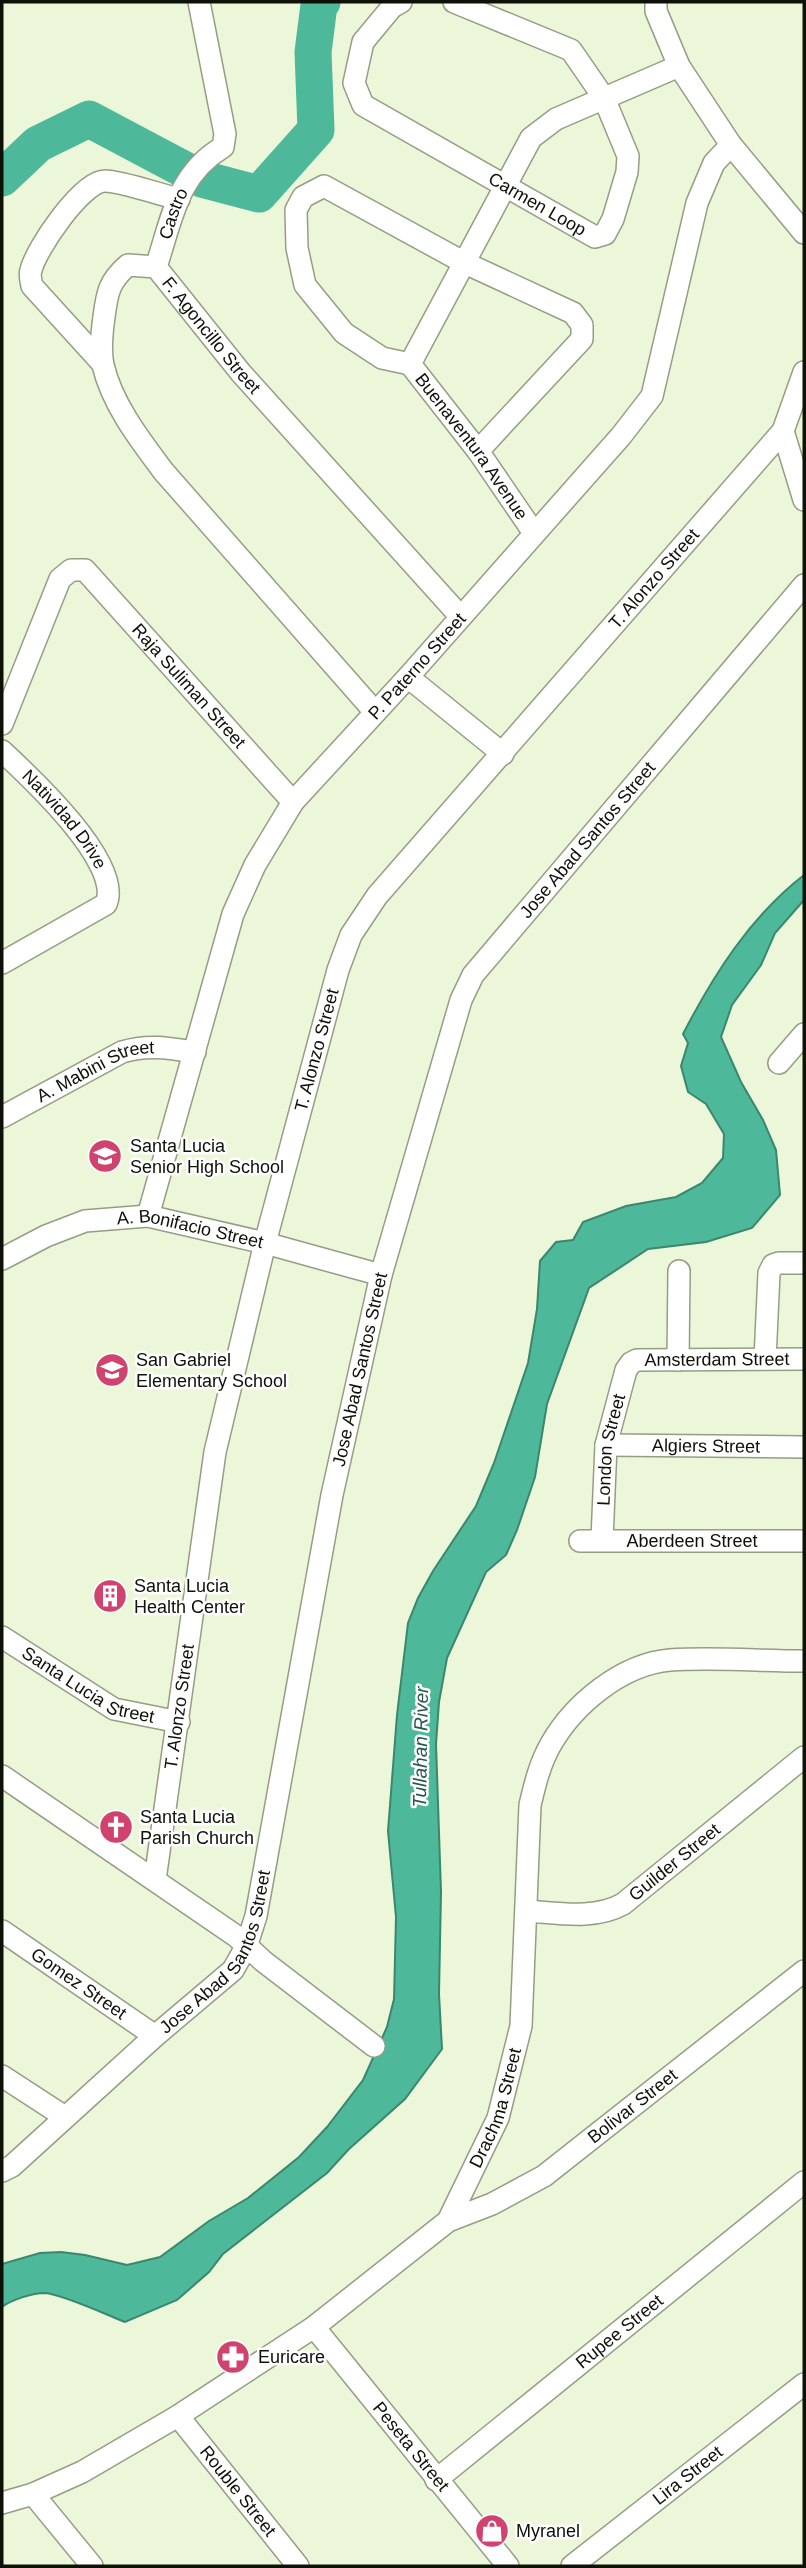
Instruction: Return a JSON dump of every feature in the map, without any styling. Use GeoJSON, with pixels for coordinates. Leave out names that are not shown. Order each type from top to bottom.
{"type":"FeatureCollection","features":[{"type":"Feature","properties":{"kind":"street","name":"Castro"},"geometry":{"type":"LineString","coordinates":[[156,267],[182,191],[198,165],[223,147],[225,134],[199,2]]}},
{"type":"Feature","properties":{"kind":"street","name":"Carmen Loop"},"geometry":{"type":"LineString","coordinates":[[401,2],[392,7],[363,42],[354,83],[363,104],[595,237],[605,234],[617,207],[627,173],[628,156],[604,98],[570,50],[454,2]]}},
{"type":"Feature","properties":{"kind":"street"},"geometry":{"type":"LineString","coordinates":[[656,2],[656,11],[679,66],[731,145],[804,233]]}},
{"type":"Feature","properties":{"kind":"street","name":"Buenaventura Avenue"},"geometry":{"type":"LineString","coordinates":[[534,533],[478,451],[410,364],[531,138],[556,119],[679,66]]}},
{"type":"Feature","properties":{"kind":"street","name":"P. Paterno Street"},"geometry":{"type":"LineString","coordinates":[[148,1216],[233,914],[254,865],[293,802],[408,677],[621,436],[652,396],[697,202],[714,163],[731,145]]}},
{"type":"Feature","properties":{"kind":"street"},"geometry":{"type":"LineString","coordinates":[[102,363],[32,286],[30,272],[38,251],[55,224],[72,205],[90,186],[103,180],[182,191]]}},
{"type":"Feature","properties":{"kind":"street"},"geometry":{"type":"LineString","coordinates":[[410,364],[382,358],[344,333],[305,285],[297,248],[296,211],[303,197],[324,186],[463,262],[573,313],[582,325],[582,339],[478,451]]}},
{"type":"Feature","properties":{"kind":"street","name":"F. Agoncillo Street"},"geometry":{"type":"LineString","coordinates":[[374,712],[164,472],[139,439],[115,396],[102,363],[107,293],[116,276],[128,265],[156,267],[241,373],[460,616]]}},
{"type":"Feature","properties":{"kind":"street","name":"T. Alonzo Street"},"geometry":{"type":"LineString","coordinates":[[156,1880],[215,1452],[265,1244],[338,970],[351,934],[377,896],[783,431],[804,372]]}},
{"type":"Feature","properties":{"kind":"street"},"geometry":{"type":"LineString","coordinates":[[783,431],[804,500]]}},
{"type":"Feature","properties":{"kind":"street","name":"Raja Suliman Street"},"geometry":{"type":"LineString","coordinates":[[2,724],[60,579],[71,570],[85,570],[293,802]]}},
{"type":"Feature","properties":{"kind":"street","name":"Jose Abad Santos Street"},"geometry":{"type":"LineString","coordinates":[[2,2172],[233,1970],[246,1947],[256,1916],[332,1495],[381,1275],[461,1000],[473,975],[804,585]]}},
{"type":"Feature","properties":{"kind":"street"},"geometry":{"type":"LineString","coordinates":[[408,677],[503,754]]}},
{"type":"Feature","properties":{"kind":"street","name":"Natividad Drive"},"geometry":{"type":"LineString","coordinates":[[2,751],[40,786],[74,825],[103,868],[110,895],[106,904],[2,963]]}},
{"type":"Feature","properties":{"kind":"street"},"geometry":{"type":"LineString","coordinates":[[779,1063],[804,1034]]}},
{"type":"Feature","properties":{"kind":"street","name":"A. Mabini Street"},"geometry":{"type":"LineString","coordinates":[[2,1118],[122,1052],[140,1046],[159,1046],[195,1052]]}},
{"type":"Feature","properties":{"kind":"street","name":"A. Bonifacio Street"},"geometry":{"type":"LineString","coordinates":[[2,1259],[46,1236],[85,1221],[148,1216],[381,1275]]}},
{"type":"Feature","properties":{"kind":"street"},"geometry":{"type":"LineString","coordinates":[[765,1359],[769,1273],[773,1265],[779,1263],[804,1263]]}},
{"type":"Feature","properties":{"kind":"street"},"geometry":{"type":"LineString","coordinates":[[678,1360],[679,1270]]}},
{"type":"Feature","properties":{"kind":"street","name":"Amsterdam Street"},"geometry":{"type":"LineString","coordinates":[[631,1363],[637,1360],[804,1359]]}},
{"type":"Feature","properties":{"kind":"street","name":"London Street"},"geometry":{"type":"LineString","coordinates":[[602,1540],[606,1446],[626,1370],[631,1363]]}},
{"type":"Feature","properties":{"kind":"street","name":"Algiers Street"},"geometry":{"type":"LineString","coordinates":[[606,1446],[804,1447]]}},
{"type":"Feature","properties":{"kind":"street","name":"Aberdeen Street"},"geometry":{"type":"LineString","coordinates":[[580,1541],[804,1541]]}},
{"type":"Feature","properties":{"kind":"street","name":"Santa Lucia Street"},"geometry":{"type":"LineString","coordinates":[[2,1637],[114,1710],[178,1722]]}},
{"type":"Feature","properties":{"kind":"street","name":"Drachma Street"},"geometry":{"type":"LineString","coordinates":[[2,2503],[33,2494],[82,2472],[178,2416],[314,2327],[449,2221],[498,2118],[517,2050],[521,2026],[530,1805],[537,1774],[551,1744],[579,1707],[616,1679],[642,1667],[668,1660],[804,1661]]}},
{"type":"Feature","properties":{"kind":"street","name":"Guilder Street"},"geometry":{"type":"LineString","coordinates":[[527,1912],[609,1912],[623,1904],[804,1757]]}},
{"type":"Feature","properties":{"kind":"street"},"geometry":{"type":"LineString","coordinates":[[2,1776],[236,1936],[246,1947],[373,2046]]}},
{"type":"Feature","properties":{"kind":"street","name":"Gomez Street"},"geometry":{"type":"LineString","coordinates":[[2,1931],[156,2036]]}},
{"type":"Feature","properties":{"kind":"street","name":"Bolivar Street"},"geometry":{"type":"LineString","coordinates":[[449,2221],[492,2204],[544,2176],[804,1971]]}},
{"type":"Feature","properties":{"kind":"street"},"geometry":{"type":"LineString","coordinates":[[2,2076],[65,2118]]}},
{"type":"Feature","properties":{"kind":"street","name":"Rupee Street"},"geometry":{"type":"LineString","coordinates":[[436,2480],[804,2182]]}},
{"type":"Feature","properties":{"kind":"street","name":"Peseta Street"},"geometry":{"type":"LineString","coordinates":[[314,2327],[508,2566]]}},
{"type":"Feature","properties":{"kind":"street","name":"Lira Street"},"geometry":{"type":"LineString","coordinates":[[572,2566],[804,2384]]}},
{"type":"Feature","properties":{"kind":"street","name":"Rouble Street"},"geometry":{"type":"LineString","coordinates":[[178,2416],[298,2566]]}},
{"type":"Feature","properties":{"kind":"street"},"geometry":{"type":"LineString","coordinates":[[33,2494],[92,2566]]}},
{"type":"Feature","properties":{"kind":"water","name":"Tullahan River"},"geometry":{"type":"Polygon","coordinates":[[[804,875],[804,900],[775,933],[761,965],[732,1005],[721,1037],[776,1150],[780,1195],[752,1228],[706,1242],[648,1249],[589,1288],[547,1404],[535,1477],[517,1530],[506,1555],[486,1572],[447,1658],[439,1702],[436,1744],[442,2049],[405,2099],[349,2149],[327,2173],[223,2254],[209,2272],[177,2300],[125,2322],[45,2293],[22,2297],[2,2307],[2,2264],[40,2253],[61,2252],[127,2265],[160,2257],[209,2221],[248,2198],[299,2157],[327,2127],[363,2080],[387,2027],[394,1999],[396,1917],[388,1831],[397,1715],[408,1623],[433,1571],[476,1506],[494,1463],[528,1363],[537,1309],[540,1261],[556,1242],[573,1240],[583,1222],[626,1206],[676,1197],[702,1183],[723,1158],[724,1134],[706,1104],[688,1092],[681,1066],[688,1043],[683,1034],[707,990],[750,928],[804,875]]]}},
{"type":"Feature","properties":{"kind":"waterway"},"geometry":{"type":"LineString","coordinates":[[2,178],[38,144],[89,119],[202,179],[259,194],[316,130],[313,52],[319,5],[322,2]]}},
{"type":"Feature","properties":{"kind":"place","name":"Santa Lucia Senior High School"},"geometry":{"type":"Point","coordinates":[105,1156]}},
{"type":"Feature","properties":{"kind":"place","name":"San Gabriel Elementary School"},"geometry":{"type":"Point","coordinates":[112,1370]}},
{"type":"Feature","properties":{"kind":"place","name":"Santa Lucia Health Center"},"geometry":{"type":"Point","coordinates":[110,1596]}},
{"type":"Feature","properties":{"kind":"place","name":"Santa Lucia Parish Church"},"geometry":{"type":"Point","coordinates":[116,1827]}},
{"type":"Feature","properties":{"kind":"place","name":"Euricare"},"geometry":{"type":"Point","coordinates":[233,2357]}},
{"type":"Feature","properties":{"kind":"place","name":"Myranel"},"geometry":{"type":"Point","coordinates":[492,2531]}}]}
